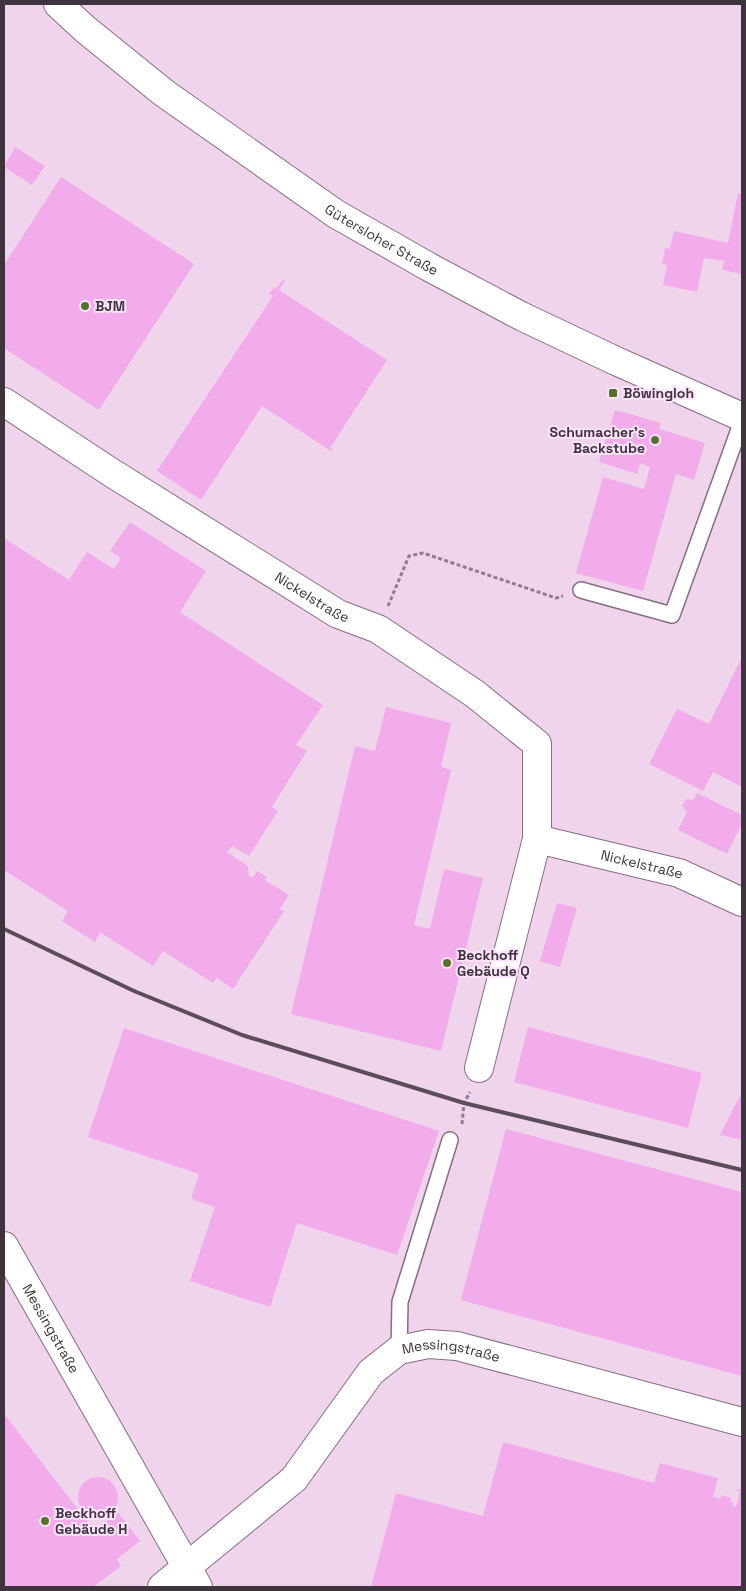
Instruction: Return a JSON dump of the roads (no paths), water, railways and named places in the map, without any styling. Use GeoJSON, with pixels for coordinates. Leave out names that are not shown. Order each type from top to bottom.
{"type":"FeatureCollection","features":[{"type":"Feature","properties":{"kind":"street","name":"Gütersloher Straße"},"geometry":{"type":"LineString","coordinates":[[58,4],[84,28],[164,93],[336,214],[429,267],[521,316],[616,362],[742,417]]}},
{"type":"Feature","properties":{"kind":"street","name":"Nickelstraße"},"geometry":{"type":"LineString","coordinates":[[4,402],[112,473],[338,614],[378,630],[475,694],[537,744],[537,839],[479,1068]]}},
{"type":"Feature","properties":{"kind":"street","name":"Nickelstraße"},"geometry":{"type":"LineString","coordinates":[[537,839],[679,873],[742,902]]}},
{"type":"Feature","properties":{"kind":"street","name":"Messingstraße"},"geometry":{"type":"LineString","coordinates":[[4,1246],[192,1578]]}},
{"type":"Feature","properties":{"kind":"street","name":"Messingstraße"},"geometry":{"type":"LineString","coordinates":[[162,1587],[192,1578],[294,1479],[371,1372],[399,1350],[428,1344],[457,1346],[742,1422]]}},
{"type":"Feature","properties":{"kind":"lane"},"geometry":{"type":"LineString","coordinates":[[581,590],[672,615],[742,421]]}},
{"type":"Feature","properties":{"kind":"lane"},"geometry":{"type":"LineString","coordinates":[[399,1350],[400,1302],[450,1140]]}},
{"type":"Feature","properties":{"kind":"railway"},"geometry":{"type":"LineString","coordinates":[[4,929],[134,991],[242,1035],[464,1103],[742,1170]]}},
{"type":"Feature","properties":{"kind":"place","name":"BJM"},"geometry":{"type":"Point","coordinates":[85,306]}},
{"type":"Feature","properties":{"kind":"place","name":"Böwingloh"},"geometry":{"type":"Point","coordinates":[613,393]}},
{"type":"Feature","properties":{"kind":"place","name":"Schumacher's Backstube"},"geometry":{"type":"Point","coordinates":[655,440]}},
{"type":"Feature","properties":{"kind":"place","name":"Beckhoff Gebäude Q"},"geometry":{"type":"Point","coordinates":[447,963]}},
{"type":"Feature","properties":{"kind":"place","name":"Beckhoff Gebäude H"},"geometry":{"type":"Point","coordinates":[45,1521]}}]}
